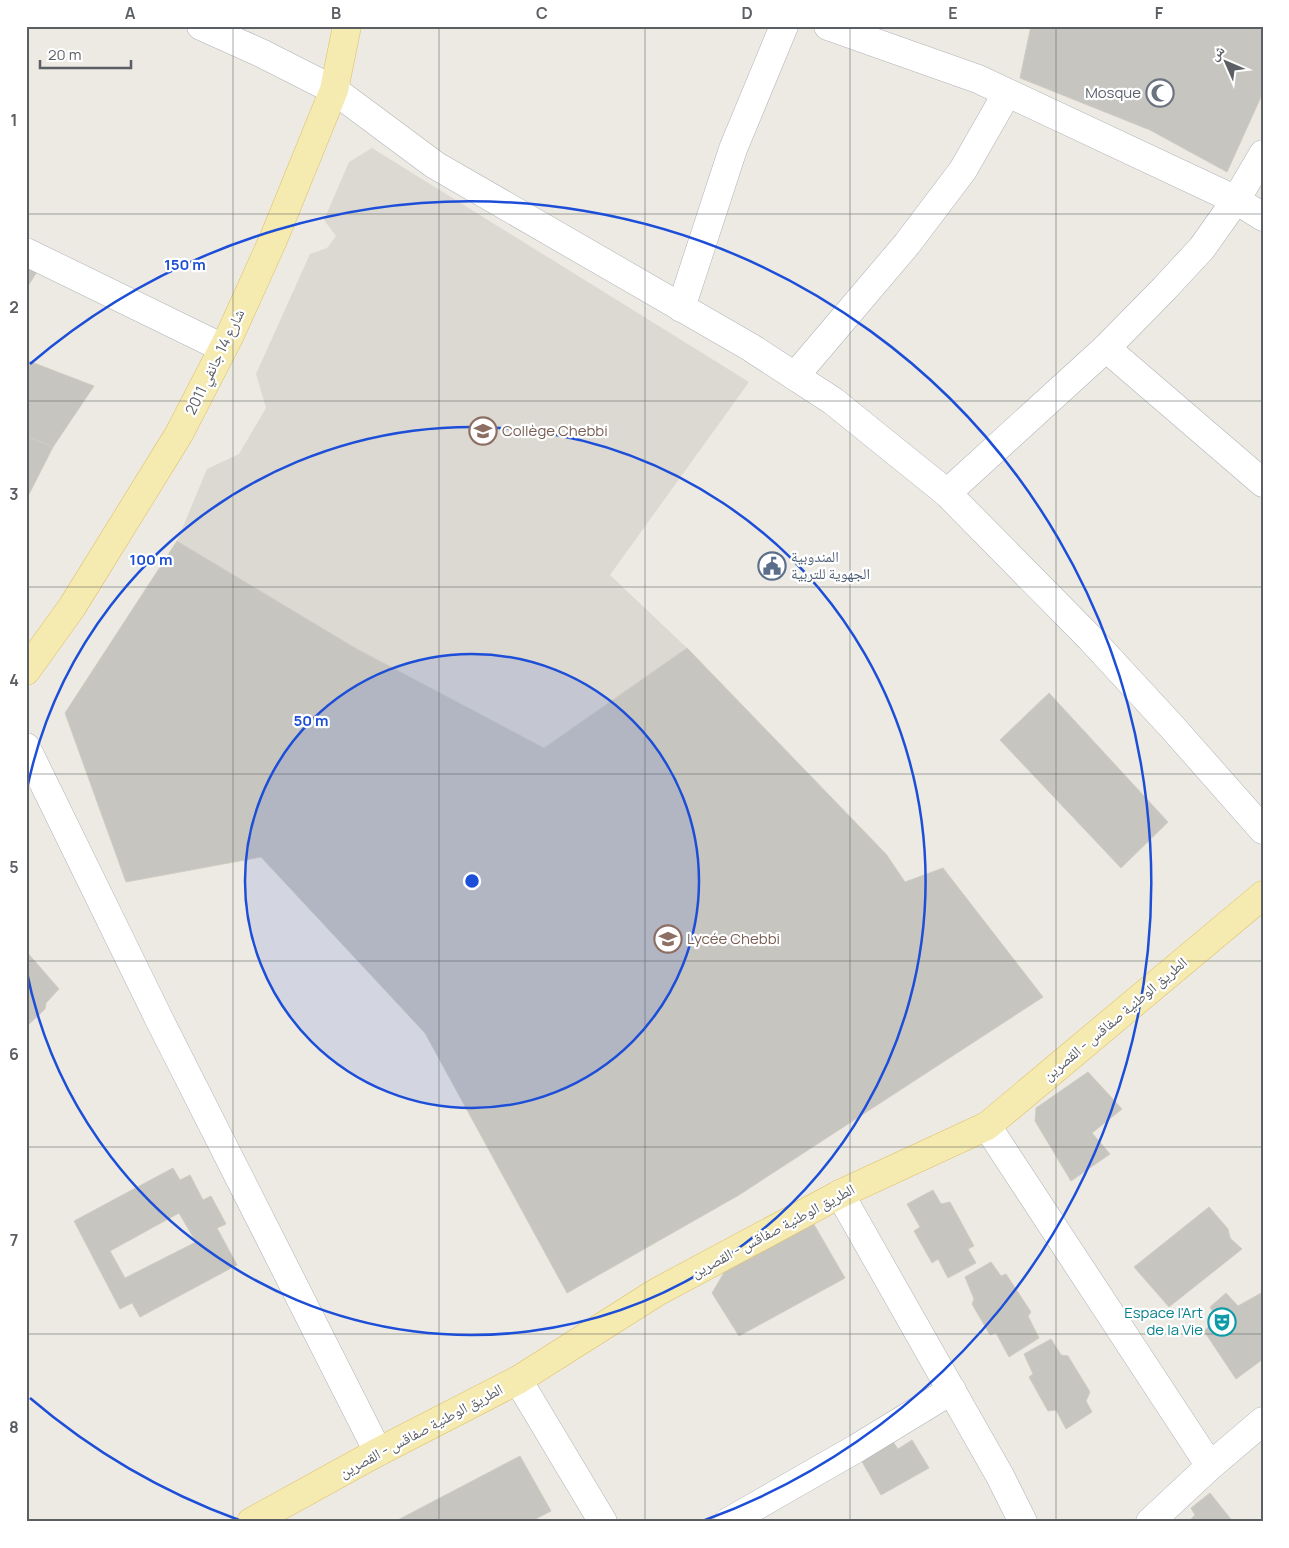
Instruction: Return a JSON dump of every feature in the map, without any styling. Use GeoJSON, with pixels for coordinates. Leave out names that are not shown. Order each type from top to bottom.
{"type":"FeatureCollection","features":[{"type":"Feature","properties":{"kind":"main road","name":"شارع 14 جانفي 2011"},"geometry":{"type":"LineString","coordinates":[[26,671],[72,607],[144,493],[179,434],[223,348],[273,240],[334,90],[347,26]]}},
{"type":"Feature","properties":{"kind":"main road","name":"الطريق الوطنية صفاقس - القصرين"},"geometry":{"type":"LineString","coordinates":[[251,1522],[378,1452],[518,1380],[657,1292],[840,1194],[988,1126],[1263,896]]}},
{"type":"Feature","properties":{"kind":"street"},"geometry":{"type":"LineString","coordinates":[[201,26],[261,53],[334,90],[435,165],[750,347],[833,401],[947,493],[1090,638],[1263,830]]}},
{"type":"Feature","properties":{"kind":"street"},"geometry":{"type":"LineString","coordinates":[[681,308],[733,149],[784,26]]}},
{"type":"Feature","properties":{"kind":"street"},"geometry":{"type":"LineString","coordinates":[[828,26],[978,80],[1236,200],[1263,217]]}},
{"type":"Feature","properties":{"kind":"street"},"geometry":{"type":"LineString","coordinates":[[794,376],[907,244],[958,177],[1007,93]]}},
{"type":"Feature","properties":{"kind":"street"},"geometry":{"type":"LineString","coordinates":[[947,493],[1106,348],[1202,248],[1236,200],[1263,154]]}},
{"type":"Feature","properties":{"kind":"street"},"geometry":{"type":"LineString","coordinates":[[26,252],[223,348]]}},
{"type":"Feature","properties":{"kind":"street"},"geometry":{"type":"LineString","coordinates":[[1106,348],[1263,483]]}},
{"type":"Feature","properties":{"kind":"street"},"geometry":{"type":"LineString","coordinates":[[26,747],[159,1019],[378,1452]]}},
{"type":"Feature","properties":{"kind":"street"},"geometry":{"type":"LineString","coordinates":[[988,1126],[1210,1466]]}},
{"type":"Feature","properties":{"kind":"street"},"geometry":{"type":"LineString","coordinates":[[840,1194],[1000,1476],[1022,1522]]}},
{"type":"Feature","properties":{"kind":"street"},"geometry":{"type":"LineString","coordinates":[[518,1380],[603,1522]]}},
{"type":"Feature","properties":{"kind":"street"},"geometry":{"type":"LineString","coordinates":[[730,1521],[857,1448],[952,1390]]}},
{"type":"Feature","properties":{"kind":"street"},"geometry":{"type":"LineString","coordinates":[[1150,1522],[1210,1466],[1263,1421]]}},
{"type":"Feature","properties":{"kind":"shaded area","name":"Collège Chebbi"},"geometry":{"type":"Polygon","coordinates":[[[372,148],[749,382],[610,575],[687,648],[544,748],[357,649],[177,541],[207,469],[239,454],[266,408],[256,374],[310,254],[327,248],[336,236],[324,220],[349,162],[372,148]]]}},
{"type":"Feature","properties":{"kind":"building","name":"Mosque"},"geometry":{"type":"Polygon","coordinates":[[[1031,26],[1263,26],[1263,87],[1260,99],[1227,172],[1150,130],[1020,78],[1031,26]]]}},
{"type":"Feature","properties":{"kind":"building"},"geometry":{"type":"Polygon","coordinates":[[[26,264],[40,267],[26,289],[26,264]]]}},
{"type":"Feature","properties":{"kind":"building"},"geometry":{"type":"Polygon","coordinates":[[[26,360],[94,386],[53,447],[26,436],[26,360]]]}},
{"type":"Feature","properties":{"kind":"building"},"geometry":{"type":"Polygon","coordinates":[[[26,436],[53,447],[26,500],[26,436]]]}},
{"type":"Feature","properties":{"kind":"building","name":"Lycée Chebbi"},"geometry":{"type":"Polygon","coordinates":[[[177,541],[357,649],[544,748],[687,648],[886,854],[905,882],[943,868],[1043,997],[739,1195],[567,1293],[425,1033],[261,857],[126,882],[65,713],[177,541]]]}},
{"type":"Feature","properties":{"kind":"building"},"geometry":{"type":"Polygon","coordinates":[[[1049,693],[1168,822],[1121,868],[1000,740],[1049,693]]]}},
{"type":"Feature","properties":{"kind":"building"},"geometry":{"type":"Polygon","coordinates":[[[26,951],[59,989],[46,1003],[45,1009],[26,1027],[26,951]]]}},
{"type":"Feature","properties":{"kind":"building"},"geometry":{"type":"Polygon","coordinates":[[[1088,1072],[1122,1109],[1092,1133],[1110,1154],[1071,1181],[1035,1121],[1036,1108],[1088,1072]]]}},
{"type":"Feature","properties":{"kind":"building"},"geometry":{"type":"Polygon","coordinates":[[[173,1168],[180,1180],[190,1175],[203,1200],[211,1196],[226,1224],[217,1228],[237,1265],[140,1317],[132,1303],[120,1309],[74,1221],[173,1168]],[[179,1213],[110,1251],[125,1278],[196,1242],[179,1213]]]}},
{"type":"Feature","properties":{"kind":"building"},"geometry":{"type":"Polygon","coordinates":[[[933,1190],[941,1204],[950,1202],[974,1246],[968,1249],[976,1263],[948,1278],[938,1259],[932,1263],[914,1231],[920,1227],[907,1204],[933,1190]]]}},
{"type":"Feature","properties":{"kind":"building"},"geometry":{"type":"Polygon","coordinates":[[[1209,1207],[1228,1229],[1230,1238],[1242,1249],[1169,1307],[1134,1267],[1209,1207]]]}},
{"type":"Feature","properties":{"kind":"building"},"geometry":{"type":"Polygon","coordinates":[[[812,1221],[845,1278],[739,1336],[712,1293],[729,1264],[812,1221]]]}},
{"type":"Feature","properties":{"kind":"building"},"geometry":{"type":"Polygon","coordinates":[[[991,1262],[1001,1276],[1006,1274],[1031,1312],[1028,1316],[1039,1338],[1009,1357],[996,1333],[990,1335],[972,1304],[974,1299],[965,1277],[991,1262]]]}},
{"type":"Feature","properties":{"kind":"building"},"geometry":{"type":"Polygon","coordinates":[[[1263,1292],[1263,1359],[1236,1379],[1204,1331],[1217,1319],[1210,1307],[1226,1293],[1238,1306],[1263,1292]]]}},
{"type":"Feature","properties":{"kind":"building"},"geometry":{"type":"Polygon","coordinates":[[[1051,1339],[1061,1355],[1068,1356],[1090,1392],[1086,1401],[1092,1412],[1066,1429],[1056,1410],[1048,1411],[1029,1377],[1033,1374],[1024,1354],[1051,1339]]]}},
{"type":"Feature","properties":{"kind":"building"},"geometry":{"type":"Polygon","coordinates":[[[912,1440],[929,1468],[881,1495],[861,1460],[893,1442],[898,1449],[912,1440]]]}},
{"type":"Feature","properties":{"kind":"building"},"geometry":{"type":"Polygon","coordinates":[[[520,1456],[551,1511],[530,1522],[394,1522],[520,1456]]]}},
{"type":"Feature","properties":{"kind":"building"},"geometry":{"type":"Polygon","coordinates":[[[1210,1493],[1233,1522],[1188,1522],[1195,1515],[1191,1508],[1210,1493]]]}},
{"type":"Feature","properties":{"kind":"place","name":"Mosque"},"geometry":{"type":"Point","coordinates":[1160,93]}},
{"type":"Feature","properties":{"kind":"place","name":"Collège Chebbi"},"geometry":{"type":"Point","coordinates":[483,431]}},
{"type":"Feature","properties":{"kind":"place","name":"المندوبية الجهوية للتربية"},"geometry":{"type":"Point","coordinates":[772,566]}},
{"type":"Feature","properties":{"kind":"place","name":"Lycée Chebbi"},"geometry":{"type":"Point","coordinates":[668,939]}},
{"type":"Feature","properties":{"kind":"place","name":"Espace l'Art de la Vie"},"geometry":{"type":"Point","coordinates":[1222,1322]}}]}
